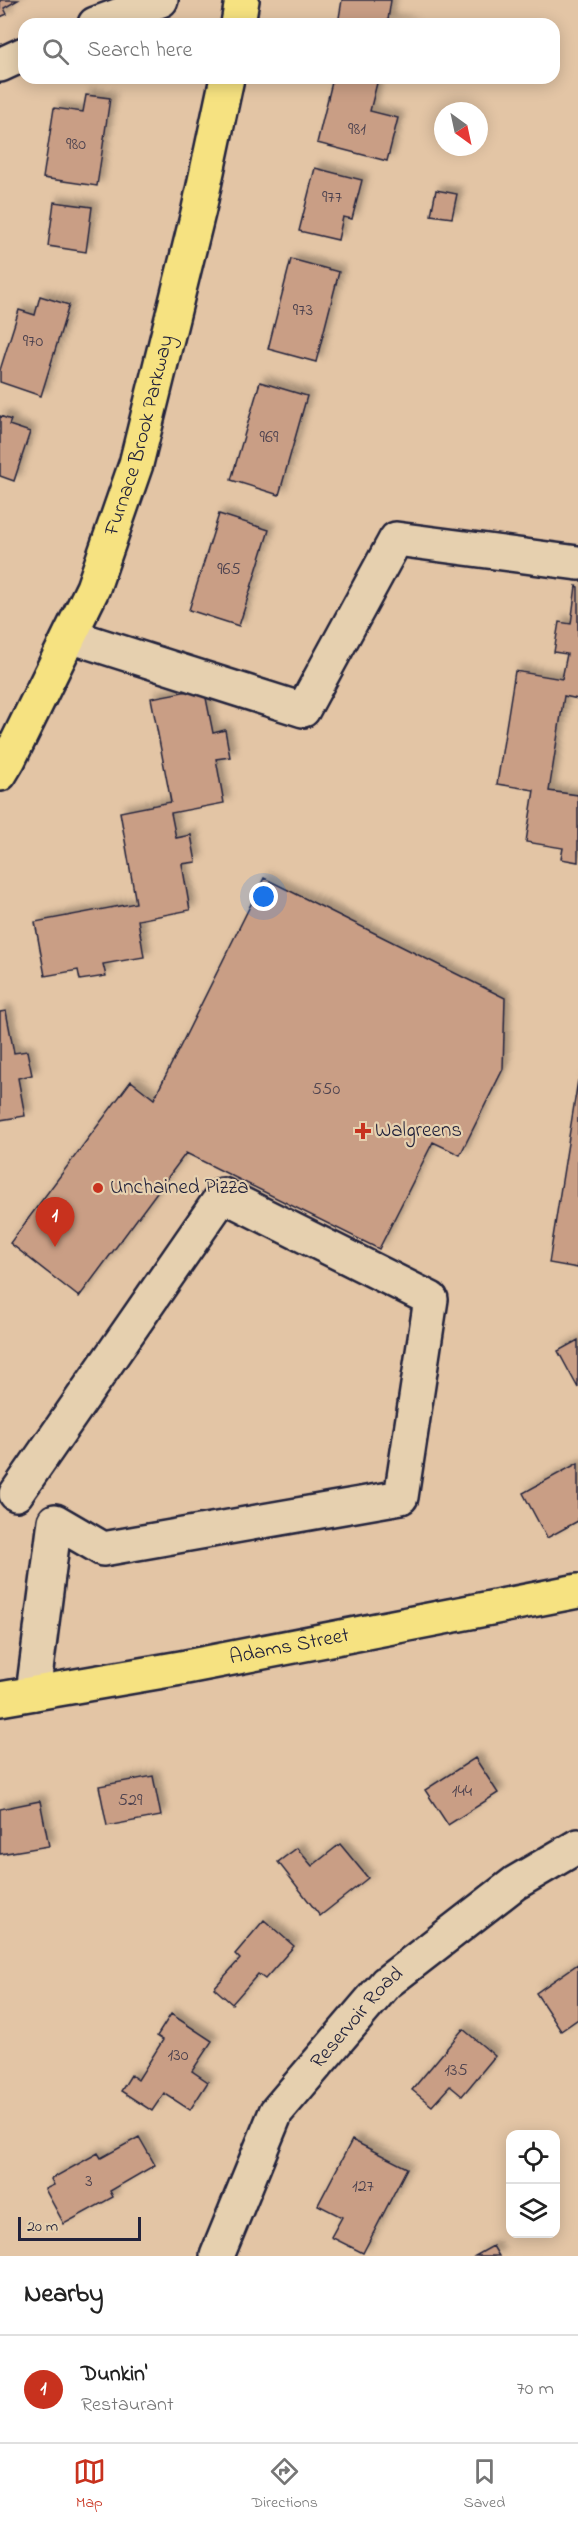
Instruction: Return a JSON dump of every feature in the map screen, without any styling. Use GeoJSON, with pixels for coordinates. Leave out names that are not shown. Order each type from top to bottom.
{"type":"FeatureCollection","features":[{"type":"Feature","properties":{"kind":"main road"},"geometry":{"type":"LineString","coordinates":[[239,18],[242,0]]}},
{"type":"Feature","properties":{"kind":"main road","name":"Furnace Brook Parkway"},"geometry":{"type":"LineString","coordinates":[[3,762],[93,588],[136,464],[199,209],[226,84]]}},
{"type":"Feature","properties":{"kind":"main road","name":"Adams Street"},"geometry":{"type":"LineString","coordinates":[[0,1699],[181,1668],[578,1591]]}},
{"type":"Feature","properties":{"kind":"street"},"geometry":{"type":"LineString","coordinates":[[112,18],[161,0]]}},
{"type":"Feature","properties":{"kind":"street"},"geometry":{"type":"LineString","coordinates":[[0,65],[18,57]]}},
{"type":"Feature","properties":{"kind":"street"},"geometry":{"type":"LineString","coordinates":[[70,636],[303,710],[396,539],[578,563]]}},
{"type":"Feature","properties":{"kind":"street"},"geometry":{"type":"LineString","coordinates":[[16,1494],[224,1195],[431,1299],[401,1497],[103,1549],[55,1521],[33,1693]]}},
{"type":"Feature","properties":{"kind":"street","name":"Reservoir Road"},"geometry":{"type":"LineString","coordinates":[[217,2256],[276,2112],[386,1983],[515,1883],[578,1846]]}},
{"type":"Feature","properties":{"kind":"building"},"geometry":{"type":"Polygon","coordinates":[[[0,0],[18,0],[4,8],[7,14],[0,17],[0,0]]]}},
{"type":"Feature","properties":{"kind":"building"},"geometry":{"type":"Polygon","coordinates":[[[342,0],[391,0],[388,18],[339,18],[342,0]]]}},
{"type":"Feature","properties":{"kind":"building"},"geometry":{"type":"Polygon","coordinates":[[[332,84],[377,84],[370,111],[398,118],[387,161],[317,143],[332,84]]]}},
{"type":"Feature","properties":{"kind":"building"},"geometry":{"type":"Polygon","coordinates":[[[86,95],[110,98],[97,186],[43,178],[54,108],[83,112],[86,95]]]}},
{"type":"Feature","properties":{"kind":"building"},"geometry":{"type":"Polygon","coordinates":[[[315,168],[362,180],[352,219],[343,217],[338,240],[299,231],[315,168]]]}},
{"type":"Feature","properties":{"kind":"building"},"geometry":{"type":"Polygon","coordinates":[[[436,190],[457,194],[452,218],[431,215],[436,190]]]}},
{"type":"Feature","properties":{"kind":"building"},"geometry":{"type":"Polygon","coordinates":[[[54,202],[92,207],[86,252],[48,246],[54,202]]]}},
{"type":"Feature","properties":{"kind":"building"},"geometry":{"type":"Polygon","coordinates":[[[291,259],[339,272],[316,362],[268,349],[291,259]]]}},
{"type":"Feature","properties":{"kind":"building"},"geometry":{"type":"Polygon","coordinates":[[[40,296],[69,305],[41,396],[0,382],[0,370],[19,310],[35,315],[40,296]]]}},
{"type":"Feature","properties":{"kind":"building"},"geometry":{"type":"Polygon","coordinates":[[[260,382],[307,396],[279,495],[231,480],[260,382]]]}},
{"type":"Feature","properties":{"kind":"building"},"geometry":{"type":"Polygon","coordinates":[[[0,416],[11,420],[9,425],[30,432],[14,481],[0,476],[0,416]]]}},
{"type":"Feature","properties":{"kind":"building"},"geometry":{"type":"Polygon","coordinates":[[[219,514],[269,530],[239,626],[189,610],[219,514]]]}},
{"type":"Feature","properties":{"kind":"building"},"geometry":{"type":"Polygon","coordinates":[[[576,586],[578,587],[578,699],[564,696],[549,791],[578,795],[578,862],[561,859],[563,848],[526,842],[534,790],[497,784],[515,671],[562,679],[567,654],[554,652],[559,622],[571,624],[576,586]]]}},
{"type":"Feature","properties":{"kind":"building"},"geometry":{"type":"Polygon","coordinates":[[[204,688],[213,733],[225,730],[230,757],[216,759],[224,803],[171,813],[176,838],[191,835],[196,862],[182,864],[190,910],[138,920],[144,957],[103,964],[106,976],[80,980],[78,970],[45,976],[35,922],[136,903],[120,812],[171,802],[151,698],[204,688]]]}},
{"type":"Feature","properties":{"kind":"building"},"geometry":{"type":"Polygon","coordinates":[[[264,878],[505,998],[503,1069],[460,1155],[433,1142],[379,1249],[186,1153],[79,1297],[10,1243],[131,1081],[154,1099],[264,878]]]}},
{"type":"Feature","properties":{"kind":"building"},"geometry":{"type":"Polygon","coordinates":[[[6,1011],[14,1053],[27,1051],[32,1075],[18,1078],[25,1116],[0,1120],[0,1012],[6,1011]]]}},
{"type":"Feature","properties":{"kind":"building"},"geometry":{"type":"Polygon","coordinates":[[[578,1080],[578,1268],[549,1263],[578,1080]]]}},
{"type":"Feature","properties":{"kind":"building"},"geometry":{"type":"Polygon","coordinates":[[[578,1340],[578,1388],[558,1351],[578,1340]]]}},
{"type":"Feature","properties":{"kind":"building"},"geometry":{"type":"Polygon","coordinates":[[[578,1463],[578,1521],[547,1538],[523,1493],[578,1463]]]}},
{"type":"Feature","properties":{"kind":"building"},"geometry":{"type":"Polygon","coordinates":[[[475,1758],[498,1793],[448,1825],[425,1790],[475,1758]]]}},
{"type":"Feature","properties":{"kind":"building"},"geometry":{"type":"Polygon","coordinates":[[[153,1776],[161,1816],[107,1826],[99,1786],[153,1776]]]}},
{"type":"Feature","properties":{"kind":"building"},"geometry":{"type":"Polygon","coordinates":[[[40,1801],[49,1846],[0,1854],[0,1809],[40,1801]]]}},
{"type":"Feature","properties":{"kind":"building"},"geometry":{"type":"Polygon","coordinates":[[[340,1844],[368,1878],[320,1916],[278,1862],[297,1848],[312,1866],[340,1844]]]}},
{"type":"Feature","properties":{"kind":"building"},"geometry":{"type":"Polygon","coordinates":[[[264,1920],[294,1946],[265,1979],[258,1974],[232,2004],[214,1988],[240,1959],[235,1954],[264,1920]]]}},
{"type":"Feature","properties":{"kind":"building"},"geometry":{"type":"Polygon","coordinates":[[[578,1964],[578,2019],[561,2031],[536,1993],[578,1964]]]}},
{"type":"Feature","properties":{"kind":"building"},"geometry":{"type":"Polygon","coordinates":[[[171,2014],[212,2041],[192,2071],[208,2082],[190,2110],[164,2093],[152,2111],[121,2091],[131,2075],[138,2080],[163,2040],[157,2036],[171,2014]]]}},
{"type":"Feature","properties":{"kind":"building"},"geometry":{"type":"Polygon","coordinates":[[[463,2029],[495,2056],[462,2096],[450,2086],[432,2106],[412,2090],[463,2029]]]}},
{"type":"Feature","properties":{"kind":"building"},"geometry":{"type":"Polygon","coordinates":[[[139,2137],[155,2165],[110,2191],[113,2197],[64,2224],[45,2189],[54,2185],[51,2179],[98,2153],[101,2158],[139,2137]]]}},
{"type":"Feature","properties":{"kind":"building"},"geometry":{"type":"Polygon","coordinates":[[[352,2140],[407,2168],[363,2253],[331,2237],[342,2217],[318,2205],[352,2140]]]}},
{"type":"Feature","properties":{"kind":"building"},"geometry":{"type":"Polygon","coordinates":[[[493,2246],[499,2256],[475,2256],[493,2246]]]}},
{"type":"Feature","properties":{"kind":"place","name":"Walgreens"},"geometry":{"type":"Point","coordinates":[363,1131]}},
{"type":"Feature","properties":{"kind":"place","name":"Unchained Pizza"},"geometry":{"type":"Point","coordinates":[98,1188]}},
{"type":"Feature","properties":{"kind":"place","name":"Dunkin'"},"geometry":{"type":"Point","coordinates":[55,1247]}}]}
